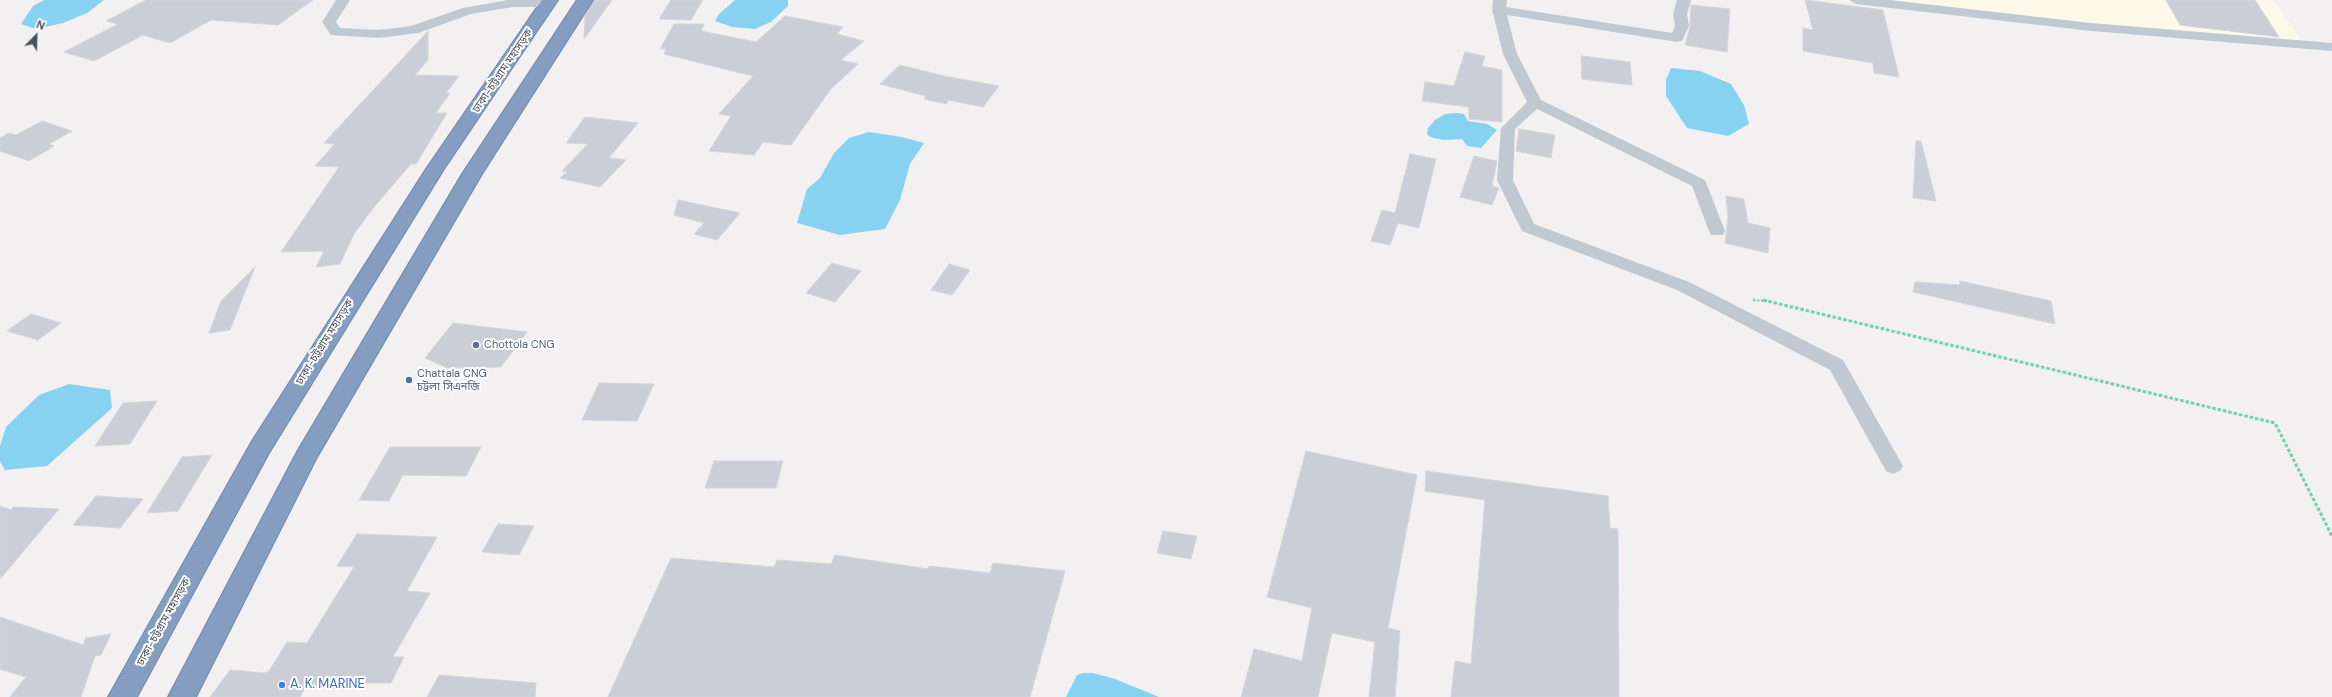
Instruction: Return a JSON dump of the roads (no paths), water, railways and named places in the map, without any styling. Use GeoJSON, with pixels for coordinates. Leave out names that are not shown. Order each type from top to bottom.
{"type":"FeatureCollection","features":[{"type":"Feature","properties":{"kind":"highway"},"geometry":{"type":"LineString","coordinates":[[182,697],[306,456],[472,174],[585,0]]}},
{"type":"Feature","properties":{"kind":"highway","name":"ঢাকা-চট্টগ্রাম মহাসড়ক"},"geometry":{"type":"LineString","coordinates":[[122,697],[264,440],[435,169],[549,2]]}},
{"type":"Feature","properties":{"kind":"street"},"geometry":{"type":"LineString","coordinates":[[344,0],[329,22],[336,32],[379,34],[413,30],[468,12],[513,3],[549,2]]}},
{"type":"Feature","properties":{"kind":"street"},"geometry":{"type":"LineString","coordinates":[[1684,0],[1680,14],[1682,26],[1678,38],[1500,5],[1510,54],[1535,103],[1699,183],[1717,231]]}},
{"type":"Feature","properties":{"kind":"street"},"geometry":{"type":"LineString","coordinates":[[1856,0],[2091,27],[2332,47]]}},
{"type":"Feature","properties":{"kind":"street"},"geometry":{"type":"LineString","coordinates":[[1535,103],[1508,128],[1505,180],[1528,227],[1683,286],[1837,365],[1893,466]]}},
{"type":"Feature","properties":{"kind":"water"},"geometry":{"type":"Polygon","coordinates":[[[44,0],[104,0],[87,13],[63,23],[36,29],[21,24],[33,6],[44,0]]]}},
{"type":"Feature","properties":{"kind":"water"},"geometry":{"type":"Polygon","coordinates":[[[735,0],[788,0],[788,6],[771,22],[755,29],[732,27],[715,21],[719,14],[735,0]]]}},
{"type":"Feature","properties":{"kind":"water"},"geometry":{"type":"Polygon","coordinates":[[[1671,68],[1700,71],[1731,84],[1744,105],[1749,124],[1728,136],[1687,128],[1666,96],[1666,80],[1671,68]]]}},
{"type":"Feature","properties":{"kind":"water"},"geometry":{"type":"Polygon","coordinates":[[[1445,114],[1464,114],[1468,121],[1487,124],[1497,130],[1481,148],[1467,146],[1462,139],[1443,140],[1430,137],[1427,134],[1428,128],[1435,120],[1445,114]]]}},
{"type":"Feature","properties":{"kind":"water"},"geometry":{"type":"Polygon","coordinates":[[[869,132],[902,137],[924,143],[910,164],[900,200],[885,229],[840,235],[797,223],[807,189],[820,178],[834,153],[849,138],[869,132]]]}},
{"type":"Feature","properties":{"kind":"water"},"geometry":{"type":"Polygon","coordinates":[[[69,384],[110,390],[112,408],[47,466],[5,470],[0,461],[0,446],[6,427],[39,395],[69,384]]]}},
{"type":"Feature","properties":{"kind":"water"},"geometry":{"type":"Polygon","coordinates":[[[1083,673],[1093,673],[1115,679],[1159,697],[1066,697],[1077,675],[1083,673]]]}},
{"type":"Feature","properties":{"kind":"place","name":"Chottola CNG"},"geometry":{"type":"Point","coordinates":[476,345]}},
{"type":"Feature","properties":{"kind":"place","name":"Chattala CNG চট্টলা সিএনজি"},"geometry":{"type":"Point","coordinates":[409,380]}},
{"type":"Feature","properties":{"kind":"place","name":"A. K. MARINE"},"geometry":{"type":"Point","coordinates":[282,685]}}]}
